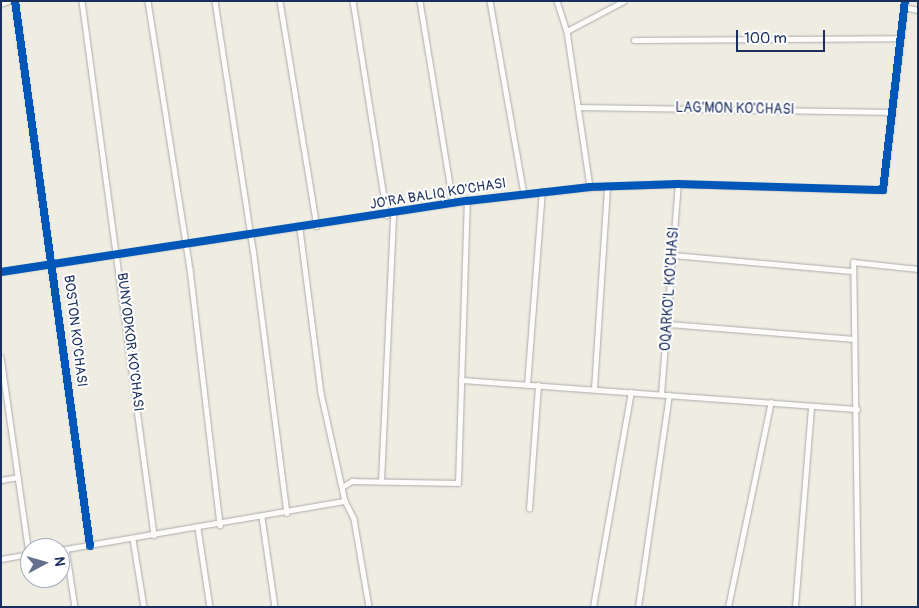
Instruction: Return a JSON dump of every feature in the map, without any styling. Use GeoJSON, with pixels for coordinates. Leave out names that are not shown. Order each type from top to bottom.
{"type":"FeatureCollection","features":[{"type":"Feature","properties":{"kind":"street"},"geometry":{"type":"LineString","coordinates":[[1,4],[8,1]]}},
{"type":"Feature","properties":{"kind":"street","name":"BOSTON KO'CHASI"},"geometry":{"type":"LineString","coordinates":[[15,1],[54,265],[90,546]]}},
{"type":"Feature","properties":{"kind":"street","name":"BUNYODKOR KO'CHASI"},"geometry":{"type":"LineString","coordinates":[[82,1],[120,256],[154,535]]}},
{"type":"Feature","properties":{"kind":"street"},"geometry":{"type":"LineString","coordinates":[[148,1],[186,246],[220,525]]}},
{"type":"Feature","properties":{"kind":"street"},"geometry":{"type":"LineString","coordinates":[[215,1],[251,237],[287,513]]}},
{"type":"Feature","properties":{"kind":"street"},"geometry":{"type":"LineString","coordinates":[[280,1],[317,226]]}},
{"type":"Feature","properties":{"kind":"street"},"geometry":{"type":"LineString","coordinates":[[353,1],[387,215]]}},
{"type":"Feature","properties":{"kind":"street"},"geometry":{"type":"LineString","coordinates":[[420,1],[453,203]]}},
{"type":"Feature","properties":{"kind":"street"},"geometry":{"type":"LineString","coordinates":[[490,1],[524,193]]}},
{"type":"Feature","properties":{"kind":"street"},"geometry":{"type":"LineString","coordinates":[[557,1],[567,31],[590,187]]}},
{"type":"Feature","properties":{"kind":"street"},"geometry":{"type":"LineString","coordinates":[[567,31],[624,1]]}},
{"type":"Feature","properties":{"kind":"street"},"geometry":{"type":"LineString","coordinates":[[891,112],[898,38],[904,4],[918,10]]}},
{"type":"Feature","properties":{"kind":"street"},"geometry":{"type":"LineString","coordinates":[[634,40],[898,38]]}},
{"type":"Feature","properties":{"kind":"street","name":"LAG'MON KO'CHASI"},"geometry":{"type":"LineString","coordinates":[[579,107],[891,112]]}},
{"type":"Feature","properties":{"kind":"street","name":"JO'RA BALIQ KO'CHASI"},"geometry":{"type":"LineString","coordinates":[[1,272],[251,237],[524,193],[607,186],[678,184],[883,190],[891,112]]}},
{"type":"Feature","properties":{"kind":"street","name":"OQARKO'L KO'CHASI"},"geometry":{"type":"LineString","coordinates":[[661,394],[669,324],[678,184]]}},
{"type":"Feature","properties":{"kind":"street"},"geometry":{"type":"LineString","coordinates":[[594,389],[607,186]]}},
{"type":"Feature","properties":{"kind":"street"},"geometry":{"type":"LineString","coordinates":[[527,384],[542,192]]}},
{"type":"Feature","properties":{"kind":"street"},"geometry":{"type":"LineString","coordinates":[[342,487],[352,481],[458,483],[467,201]]}},
{"type":"Feature","properties":{"kind":"street"},"geometry":{"type":"LineString","coordinates":[[381,482],[394,214]]}},
{"type":"Feature","properties":{"kind":"street"},"geometry":{"type":"LineString","coordinates":[[300,229],[321,393],[345,502],[354,519],[369,607]]}},
{"type":"Feature","properties":{"kind":"street"},"geometry":{"type":"LineString","coordinates":[[673,255],[851,271]]}},
{"type":"Feature","properties":{"kind":"street"},"geometry":{"type":"LineString","coordinates":[[858,607],[856,409],[851,271],[857,260],[918,269]]}},
{"type":"Feature","properties":{"kind":"street"},"geometry":{"type":"LineString","coordinates":[[669,324],[854,339]]}},
{"type":"Feature","properties":{"kind":"street"},"geometry":{"type":"LineString","coordinates":[[1,357],[27,538]]}},
{"type":"Feature","properties":{"kind":"street"},"geometry":{"type":"LineString","coordinates":[[461,380],[856,409]]}},
{"type":"Feature","properties":{"kind":"street"},"geometry":{"type":"LineString","coordinates":[[529,509],[538,385]]}},
{"type":"Feature","properties":{"kind":"street"},"geometry":{"type":"LineString","coordinates":[[593,607],[631,392]]}},
{"type":"Feature","properties":{"kind":"street"},"geometry":{"type":"LineString","coordinates":[[638,607],[669,395]]}},
{"type":"Feature","properties":{"kind":"street"},"geometry":{"type":"LineString","coordinates":[[728,607],[771,402]]}},
{"type":"Feature","properties":{"kind":"street"},"geometry":{"type":"LineString","coordinates":[[795,607],[811,407]]}},
{"type":"Feature","properties":{"kind":"street"},"geometry":{"type":"LineString","coordinates":[[1,480],[18,477]]}},
{"type":"Feature","properties":{"kind":"street"},"geometry":{"type":"LineString","coordinates":[[70,548],[262,518],[345,502]]}},
{"type":"Feature","properties":{"kind":"street"},"geometry":{"type":"LineString","coordinates":[[262,518],[275,607]]}},
{"type":"Feature","properties":{"kind":"street"},"geometry":{"type":"LineString","coordinates":[[198,528],[210,607]]}},
{"type":"Feature","properties":{"kind":"street"},"geometry":{"type":"LineString","coordinates":[[133,539],[144,607]]}},
{"type":"Feature","properties":{"kind":"street"},"geometry":{"type":"LineString","coordinates":[[1,560],[20,556]]}},
{"type":"Feature","properties":{"kind":"street"},"geometry":{"type":"LineString","coordinates":[[70,575],[75,607]]}},
{"type":"Feature","properties":{"kind":"cycle path"},"geometry":{"type":"LineString","coordinates":[[15,1],[90,546]]}},
{"type":"Feature","properties":{"kind":"cycle path"},"geometry":{"type":"LineString","coordinates":[[1,272],[467,201],[590,187],[678,184],[883,190],[905,1]]}}]}
